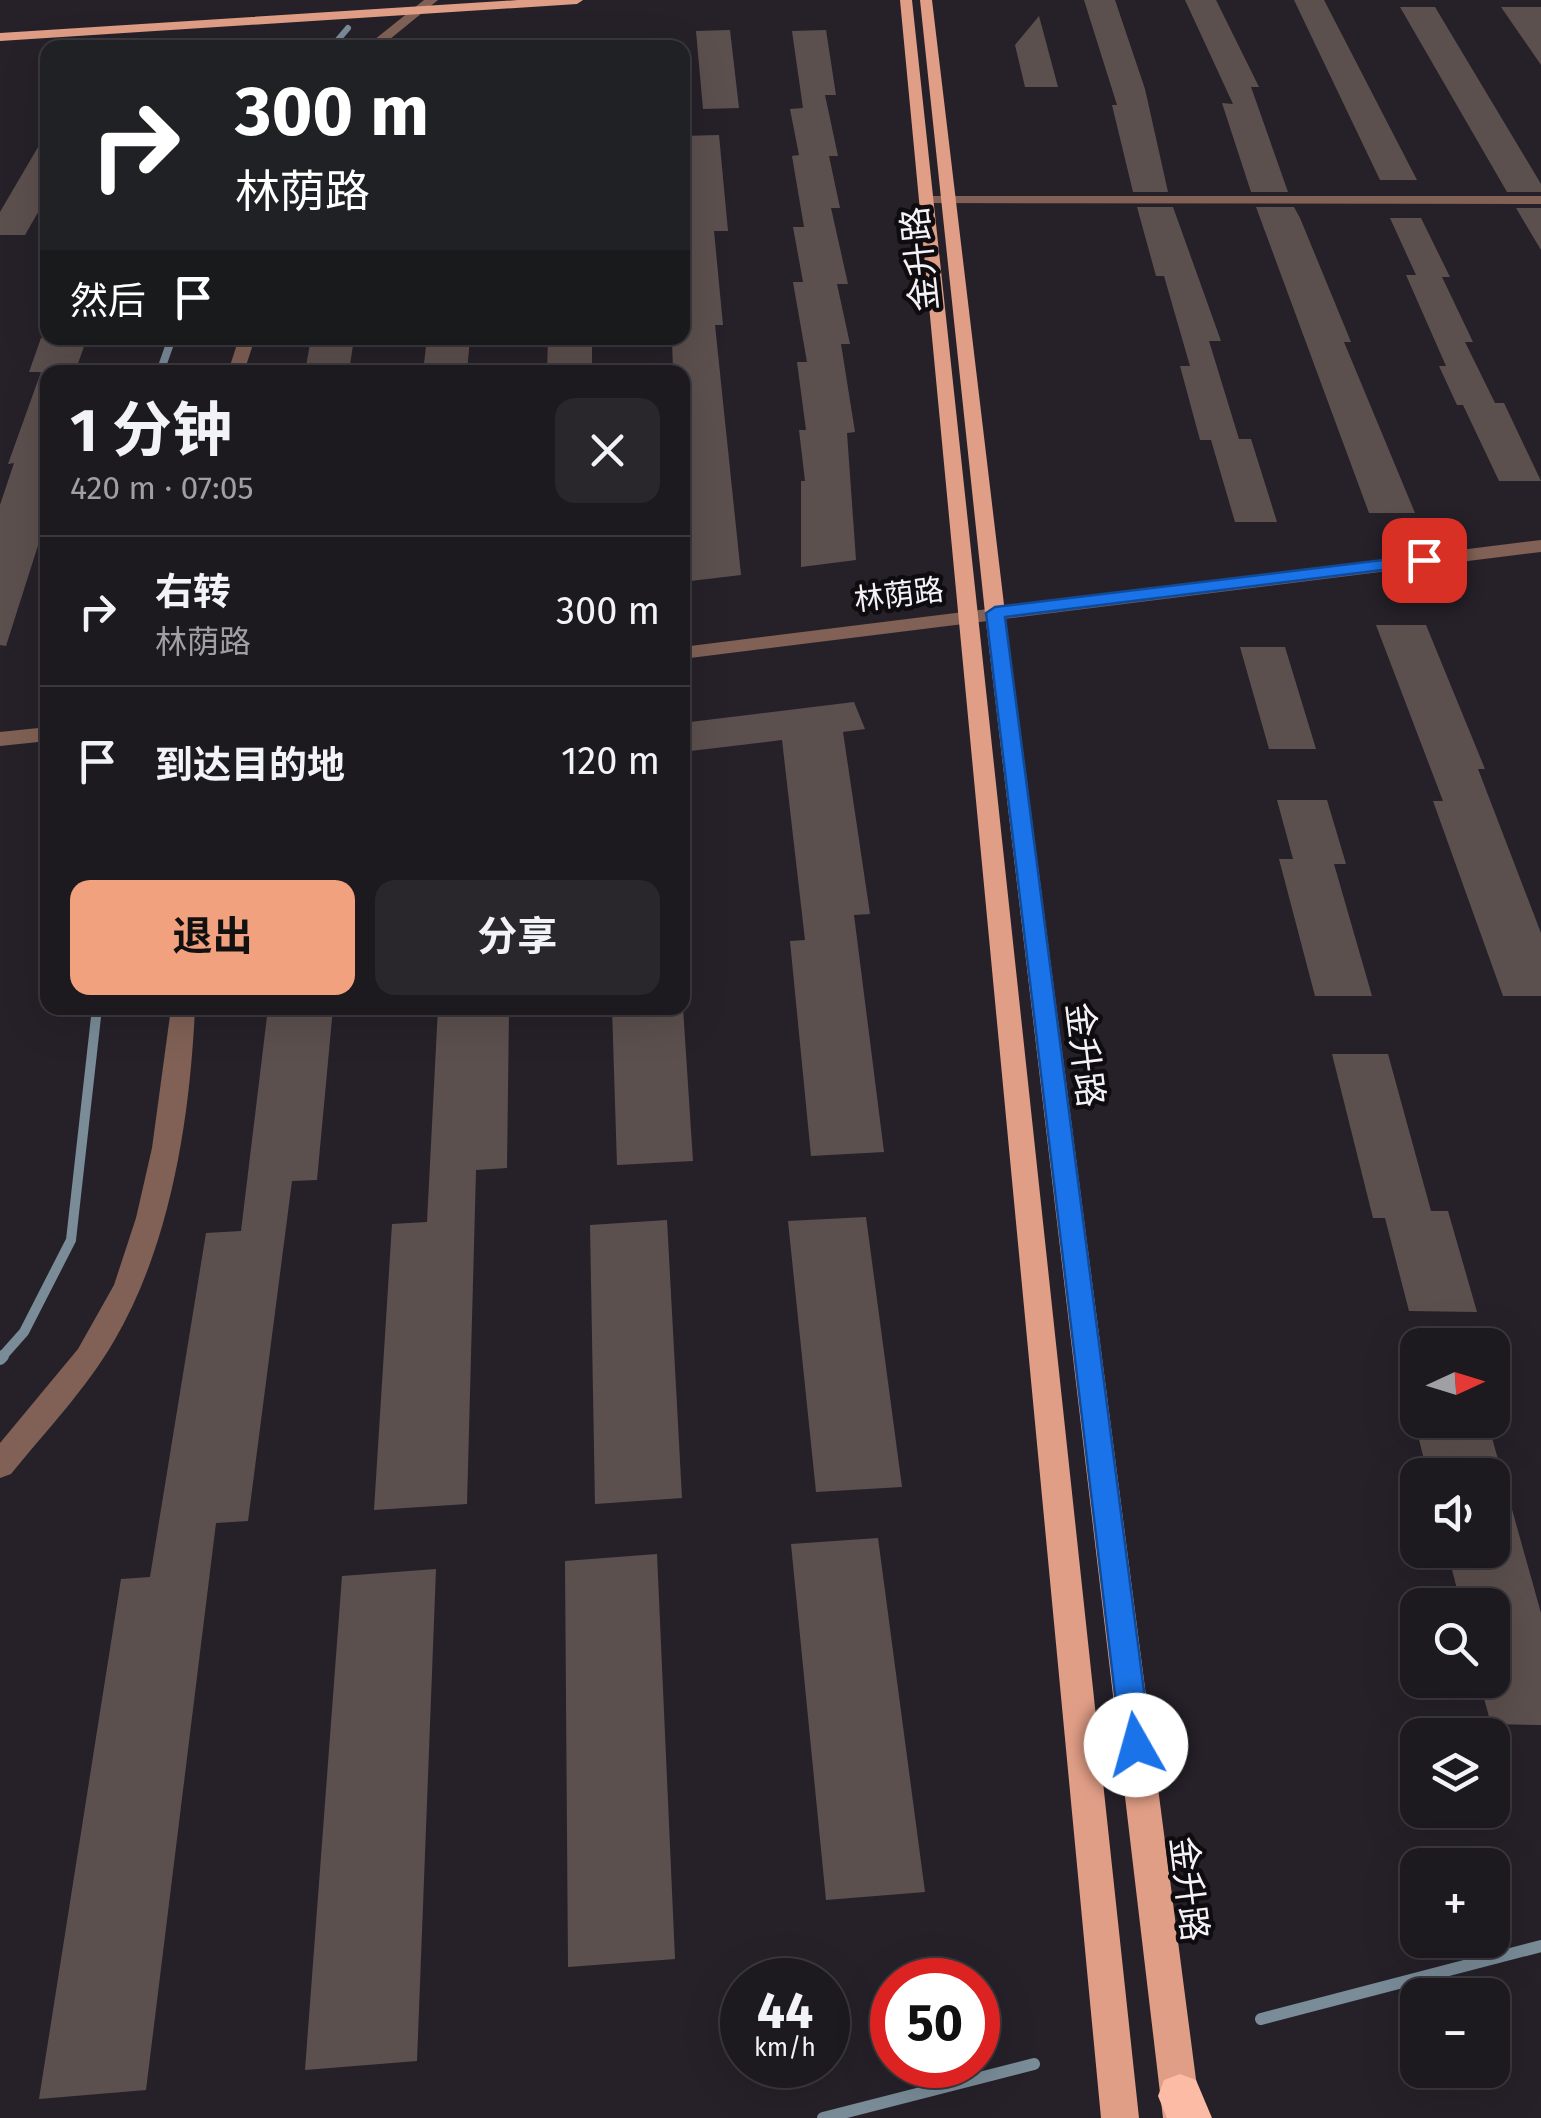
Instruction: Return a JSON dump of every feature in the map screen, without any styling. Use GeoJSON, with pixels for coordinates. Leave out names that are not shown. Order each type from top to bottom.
{"type":"FeatureCollection","features":[{"type":"Feature","properties":{"kind":"main road"},"geometry":{"type":"LineString","coordinates":[[0,26],[577,0]]}},
{"type":"Feature","properties":{"kind":"main road","name":"金升路"},"geometry":{"type":"LineString","coordinates":[[916,4],[937,199],[995,613],[1184,2111]]}},
{"type":"Feature","properties":{"kind":"main road"},"geometry":{"type":"LineString","coordinates":[[0,36],[421,5]]}},
{"type":"Feature","properties":{"kind":"main road","name":"金升路"},"geometry":{"type":"LineString","coordinates":[[937,199],[968,616],[1120,2118]]}},
{"type":"Feature","properties":{"kind":"street"},"geometry":{"type":"LineString","coordinates":[[379,40],[432,0]]}},
{"type":"Feature","properties":{"kind":"street"},"geometry":{"type":"LineString","coordinates":[[937,199],[1541,200]]}},
{"type":"Feature","properties":{"kind":"street","name":"林荫路"},"geometry":{"type":"LineString","coordinates":[[690,652],[1541,546]]}},
{"type":"Feature","properties":{"kind":"street"},"geometry":{"type":"LineString","coordinates":[[0,740],[40,735]]}},
{"type":"Feature","properties":{"kind":"street"},"geometry":{"type":"LineString","coordinates":[[0,1464],[84,1363],[128,1286],[160,1165],[182,1015]]}},
{"type":"Feature","properties":{"kind":"building"},"geometry":{"type":"Polygon","coordinates":[[[1084,0],[1115,0],[1145,89],[1168,192],[1133,192],[1112,105],[1117,105],[1084,0]]]}},
{"type":"Feature","properties":{"kind":"building"},"geometry":{"type":"Polygon","coordinates":[[[1185,0],[1216,0],[1259,87],[1251,87],[1288,192],[1251,192],[1222,103],[1233,104],[1185,0]]]}},
{"type":"Feature","properties":{"kind":"building"},"geometry":{"type":"Polygon","coordinates":[[[1294,0],[1324,0],[1417,180],[1380,180],[1294,0]]]}},
{"type":"Feature","properties":{"kind":"building"},"geometry":{"type":"Polygon","coordinates":[[[1400,7],[1435,7],[1541,184],[1541,192],[1507,192],[1400,7]]]}},
{"type":"Feature","properties":{"kind":"building"},"geometry":{"type":"Polygon","coordinates":[[[1501,7],[1541,7],[1541,65],[1501,7]]]}},
{"type":"Feature","properties":{"kind":"building"},"geometry":{"type":"Polygon","coordinates":[[[1039,16],[1058,87],[1025,87],[1015,45],[1039,16]]]}},
{"type":"Feature","properties":{"kind":"building"},"geometry":{"type":"Polygon","coordinates":[[[730,30],[739,108],[703,109],[696,31],[730,30]]]}},
{"type":"Feature","properties":{"kind":"building"},"geometry":{"type":"Polygon","coordinates":[[[826,30],[836,95],[825,95],[838,156],[829,156],[840,208],[831,208],[848,284],[837,284],[850,344],[841,344],[855,432],[847,433],[856,560],[801,567],[801,481],[805,481],[799,430],[806,430],[797,362],[807,362],[793,282],[803,282],[793,227],[804,227],[792,156],[799,155],[790,109],[803,108],[792,31],[826,30]]]}},
{"type":"Feature","properties":{"kind":"building"},"geometry":{"type":"Polygon","coordinates":[[[719,135],[728,231],[714,231],[723,325],[715,325],[741,575],[690,581],[690,365],[673,365],[672,345],[690,345],[690,136],[719,135]]]}},
{"type":"Feature","properties":{"kind":"building"},"geometry":{"type":"Polygon","coordinates":[[[40,144],[40,209],[25,235],[0,235],[0,212],[40,144]]]}},
{"type":"Feature","properties":{"kind":"building"},"geometry":{"type":"Polygon","coordinates":[[[1137,207],[1173,207],[1221,341],[1209,341],[1239,439],[1251,439],[1277,522],[1235,522],[1211,440],[1200,440],[1180,366],[1190,366],[1164,276],[1156,276],[1137,207]]]}},
{"type":"Feature","properties":{"kind":"building"},"geometry":{"type":"Polygon","coordinates":[[[1256,207],[1294,207],[1300,218],[1351,342],[1344,342],[1415,513],[1369,513],[1256,207]]]}},
{"type":"Feature","properties":{"kind":"building"},"geometry":{"type":"Polygon","coordinates":[[[1516,208],[1541,208],[1541,250],[1516,208]]]}},
{"type":"Feature","properties":{"kind":"building"},"geometry":{"type":"Polygon","coordinates":[[[1390,218],[1421,218],[1450,277],[1442,277],[1473,342],[1465,342],[1495,403],[1504,403],[1541,481],[1499,481],[1463,405],[1457,405],[1439,366],[1446,366],[1406,275],[1416,275],[1390,218]]]}},
{"type":"Feature","properties":{"kind":"building"},"geometry":{"type":"Polygon","coordinates":[[[40,341],[40,345],[85,345],[77,365],[40,365],[40,372],[29,372],[40,341]]]}},
{"type":"Feature","properties":{"kind":"building"},"geometry":{"type":"Polygon","coordinates":[[[310,345],[353,345],[350,365],[306,365],[310,345]]]}},
{"type":"Feature","properties":{"kind":"building"},"geometry":{"type":"Polygon","coordinates":[[[426,345],[469,345],[468,365],[424,365],[426,345]]]}},
{"type":"Feature","properties":{"kind":"building"},"geometry":{"type":"Polygon","coordinates":[[[548,345],[592,345],[592,365],[547,365],[548,345]]]}},
{"type":"Feature","properties":{"kind":"building"},"geometry":{"type":"Polygon","coordinates":[[[40,375],[40,539],[6,646],[0,645],[0,505],[14,463],[8,464],[40,375]]]}},
{"type":"Feature","properties":{"kind":"building"},"geometry":{"type":"Polygon","coordinates":[[[1376,625],[1426,625],[1485,769],[1478,769],[1541,933],[1541,996],[1503,996],[1433,801],[1443,801],[1376,625]]]}},
{"type":"Feature","properties":{"kind":"building"},"geometry":{"type":"Polygon","coordinates":[[[1240,647],[1285,647],[1316,749],[1269,749],[1240,647]]]}},
{"type":"Feature","properties":{"kind":"building"},"geometry":{"type":"Polygon","coordinates":[[[854,702],[865,729],[843,732],[870,914],[854,915],[884,1152],[811,1156],[790,941],[805,940],[782,740],[690,751],[690,722],[854,702]]]}},
{"type":"Feature","properties":{"kind":"building"},"geometry":{"type":"Polygon","coordinates":[[[1277,800],[1327,800],[1346,864],[1334,864],[1372,996],[1315,996],[1279,859],[1293,859],[1277,800]]]}},
{"type":"Feature","properties":{"kind":"building"},"geometry":{"type":"Polygon","coordinates":[[[267,1015],[332,1015],[317,1180],[292,1181],[248,1521],[216,1523],[146,2090],[39,2099],[121,1579],[150,1577],[206,1233],[241,1231],[267,1015]]]}},
{"type":"Feature","properties":{"kind":"building"},"geometry":{"type":"Polygon","coordinates":[[[438,1015],[509,1015],[507,1168],[476,1170],[467,1504],[374,1510],[392,1224],[427,1222],[438,1015]]]}},
{"type":"Feature","properties":{"kind":"building"},"geometry":{"type":"Polygon","coordinates":[[[612,1015],[683,1015],[693,1161],[617,1165],[612,1015]]]}},
{"type":"Feature","properties":{"kind":"building"},"geometry":{"type":"Polygon","coordinates":[[[1332,1054],[1388,1054],[1431,1211],[1448,1211],[1477,1312],[1409,1311],[1385,1218],[1373,1218],[1332,1054]]]}},
{"type":"Feature","properties":{"kind":"building"},"geometry":{"type":"Polygon","coordinates":[[[866,1217],[902,1487],[816,1492],[788,1221],[866,1217]]]}},
{"type":"Feature","properties":{"kind":"building"},"geometry":{"type":"Polygon","coordinates":[[[667,1220],[682,1498],[595,1504],[590,1225],[667,1220]]]}},
{"type":"Feature","properties":{"kind":"building"},"geometry":{"type":"Polygon","coordinates":[[[1419,1438],[1492,1438],[1498,1458],[1424,1458],[1419,1438]]]}},
{"type":"Feature","properties":{"kind":"building"},"geometry":{"type":"Polygon","coordinates":[[[1510,1502],[1541,1613],[1541,1725],[1510,1724],[1510,1718],[1489,1718],[1484,1698],[1510,1698],[1510,1588],[1457,1588],[1452,1568],[1510,1568],[1510,1502]]]}},
{"type":"Feature","properties":{"kind":"building"},"geometry":{"type":"Polygon","coordinates":[[[878,1538],[925,1892],[826,1900],[791,1544],[878,1538]]]}},
{"type":"Feature","properties":{"kind":"building"},"geometry":{"type":"Polygon","coordinates":[[[657,1554],[675,1959],[568,1967],[565,1561],[657,1554]]]}},
{"type":"Feature","properties":{"kind":"building"},"geometry":{"type":"Polygon","coordinates":[[[436,1569],[417,2061],[305,2070],[342,1576],[436,1569]]]}},
{"type":"Feature","properties":{"kind":"waterway"},"geometry":{"type":"LineString","coordinates":[[338,40],[348,28]]}},
{"type":"Feature","properties":{"kind":"waterway"},"geometry":{"type":"LineString","coordinates":[[162,365],[170,345]]}},
{"type":"Feature","properties":{"kind":"waterway"},"geometry":{"type":"LineString","coordinates":[[1,1358],[24,1332],[71,1240],[96,1015]]}},
{"type":"Feature","properties":{"kind":"waterway"},"geometry":{"type":"LineString","coordinates":[[1261,2019],[1541,1946]]}},
{"type":"Feature","properties":{"kind":"waterway"},"geometry":{"type":"LineString","coordinates":[[823,2118],[1034,2064]]}},
{"type":"Feature","properties":{"kind":"route"},"geometry":{"type":"LineString","coordinates":[[1136,1745],[995,613],[1424,560]]}}]}
